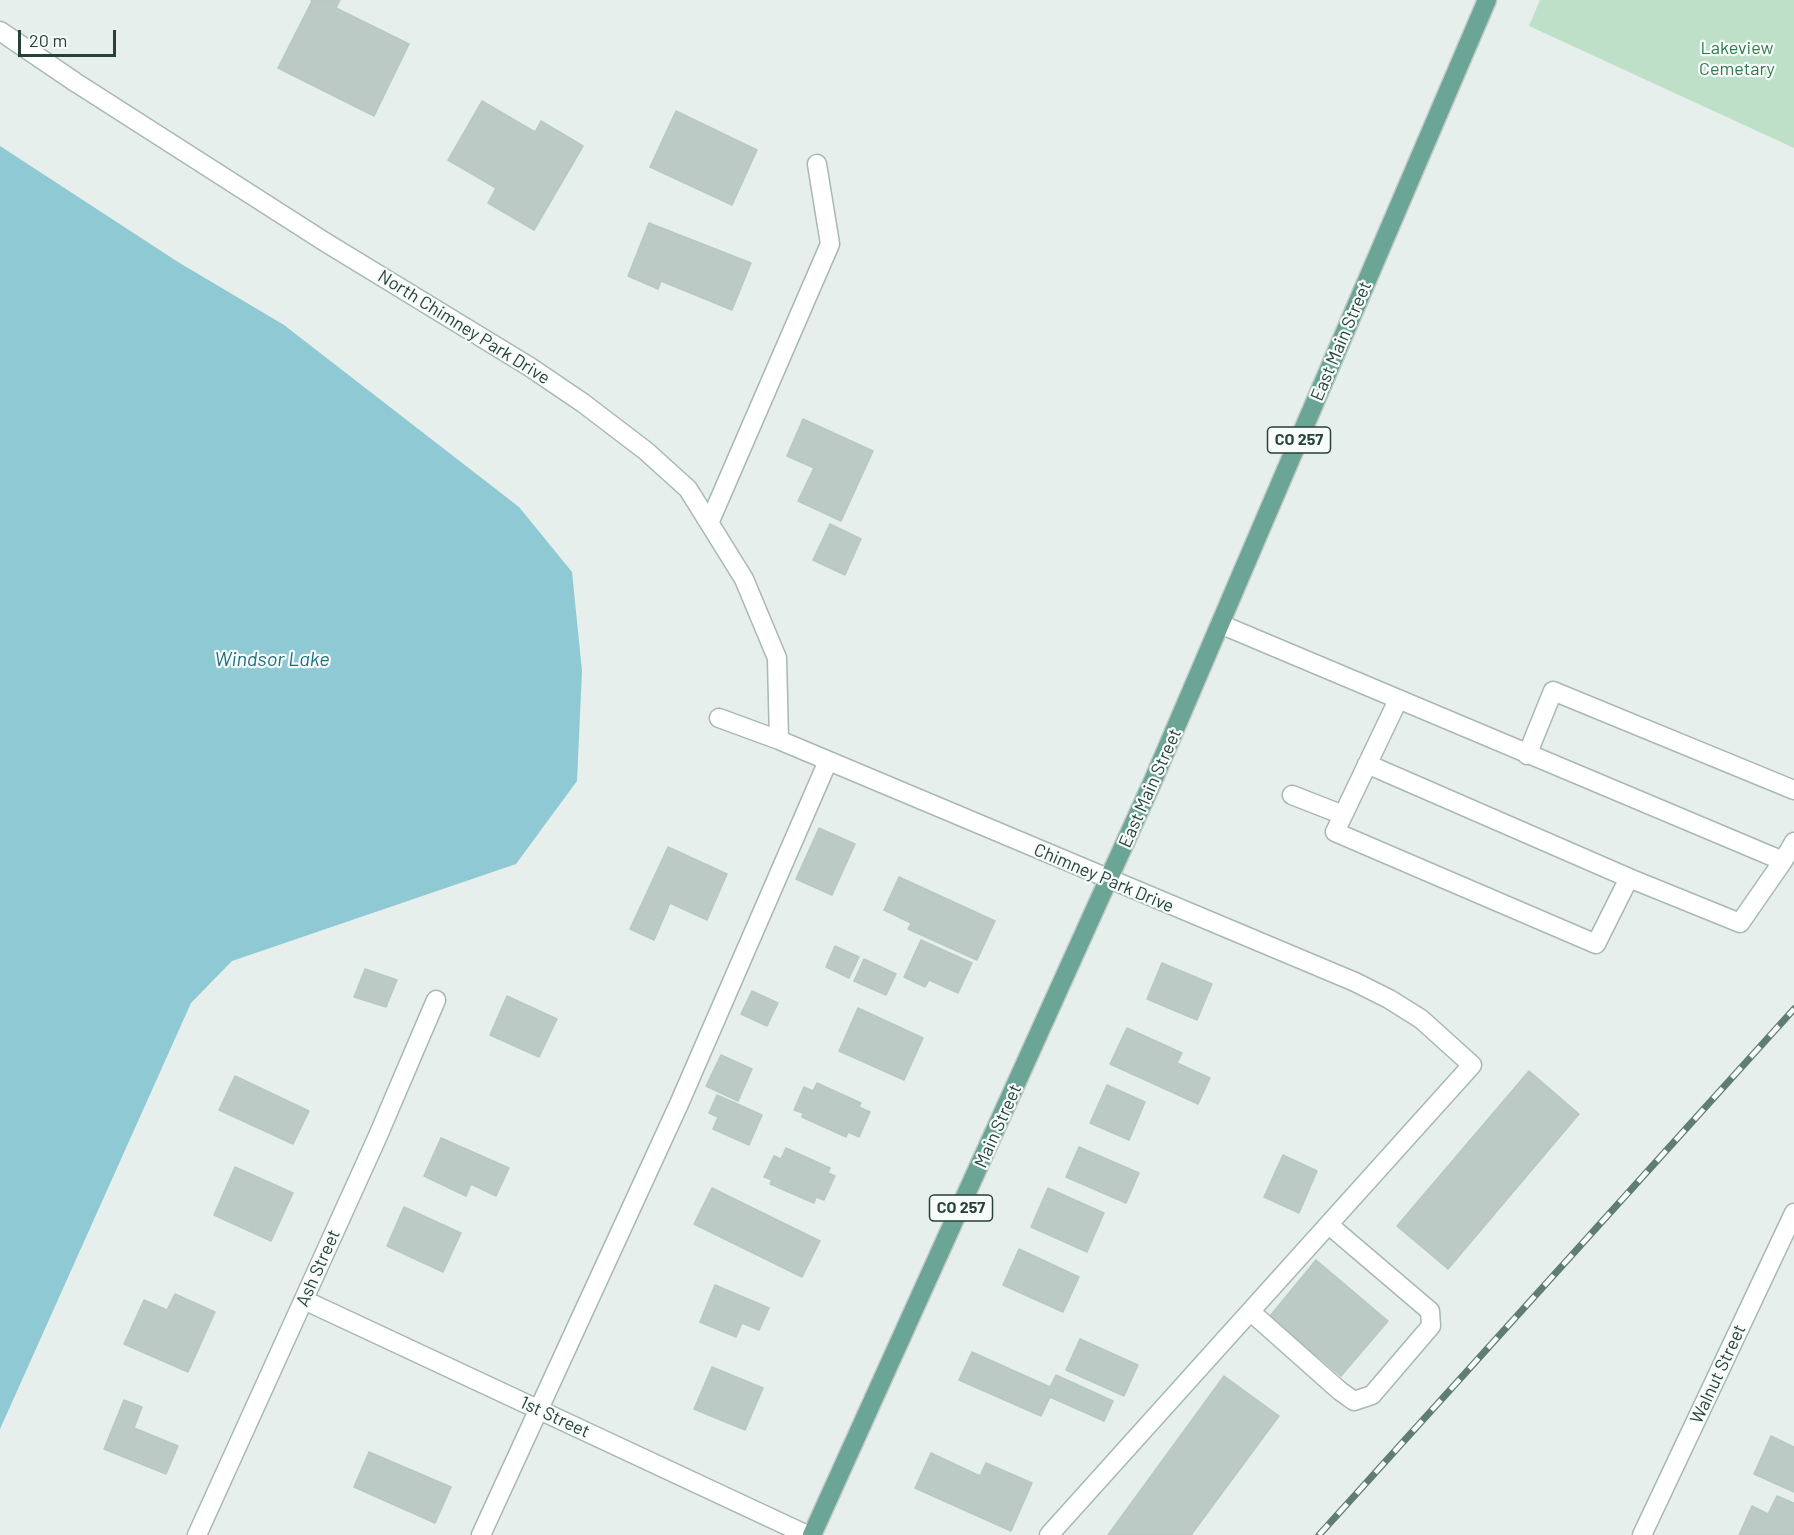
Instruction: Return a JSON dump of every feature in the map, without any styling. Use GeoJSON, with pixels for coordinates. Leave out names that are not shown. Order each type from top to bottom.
{"type":"FeatureCollection","features":[{"type":"Feature","properties":{"kind":"main road","name":"East Main Street"},"geometry":{"type":"LineString","coordinates":[[1109,880],[1487,0]]}},
{"type":"Feature","properties":{"kind":"main road","name":"Main Street"},"geometry":{"type":"LineString","coordinates":[[812,1535],[1109,880]]}},
{"type":"Feature","properties":{"kind":"street","name":"North Chimney Park Drive"},"geometry":{"type":"LineString","coordinates":[[0,31],[305,229],[530,367],[646,451],[688,489],[744,579],[777,658],[779,740]]}},
{"type":"Feature","properties":{"kind":"street"},"geometry":{"type":"LineString","coordinates":[[710,521],[830,244],[817,164]]}},
{"type":"Feature","properties":{"kind":"street"},"geometry":{"type":"LineString","coordinates":[[1220,624],[1783,861]]}},
{"type":"Feature","properties":{"kind":"street"},"geometry":{"type":"LineString","coordinates":[[1527,755],[1553,691],[1794,790]]}},
{"type":"Feature","properties":{"kind":"street"},"geometry":{"type":"LineString","coordinates":[[1398,700],[1335,832],[1596,944],[1629,878]]}},
{"type":"Feature","properties":{"kind":"street","name":"Chimney Park Drive"},"geometry":{"type":"LineString","coordinates":[[719,718],[779,740],[1355,982],[1389,999],[1420,1019],[1472,1065],[1329,1225]]}},
{"type":"Feature","properties":{"kind":"street"},"geometry":{"type":"LineString","coordinates":[[481,1535],[679,1104],[828,761]]}},
{"type":"Feature","properties":{"kind":"street"},"geometry":{"type":"LineString","coordinates":[[1367,764],[1629,878],[1740,923],[1794,842]]}},
{"type":"Feature","properties":{"kind":"street"},"geometry":{"type":"LineString","coordinates":[[1292,795],[1343,815]]}},
{"type":"Feature","properties":{"kind":"street","name":"Ash Street"},"geometry":{"type":"LineString","coordinates":[[196,1535],[377,1138],[436,1000]]}},
{"type":"Feature","properties":{"kind":"street","name":"Walnut Street"},"geometry":{"type":"LineString","coordinates":[[1642,1535],[1794,1213]]}},
{"type":"Feature","properties":{"kind":"street"},"geometry":{"type":"LineString","coordinates":[[1049,1535],[1329,1225],[1431,1311],[1431,1326],[1372,1395],[1354,1401],[1251,1312]]}},
{"type":"Feature","properties":{"kind":"street","name":"1st Street"},"geometry":{"type":"LineString","coordinates":[[304,1300],[807,1535]]}},
{"type":"Feature","properties":{"kind":"green space","name":"Lakeview Cemetary"},"geometry":{"type":"Polygon","coordinates":[[[1540,0],[1794,0],[1794,148],[1529,26],[1540,0]]]}},
{"type":"Feature","properties":{"kind":"water","name":"Windsor Lake"},"geometry":{"type":"Polygon","coordinates":[[[0,146],[178,262],[284,325],[519,507],[572,572],[582,671],[577,781],[516,864],[232,961],[191,1003],[0,1429],[0,146]]]}},
{"type":"Feature","properties":{"kind":"building"},"geometry":{"type":"Polygon","coordinates":[[[311,0],[340,0],[336,8],[409,44],[374,116],[278,68],[311,0]]]}},
{"type":"Feature","properties":{"kind":"building"},"geometry":{"type":"Polygon","coordinates":[[[482,101],[535,132],[541,121],[583,146],[534,230],[488,203],[496,188],[448,160],[482,101]]]}},
{"type":"Feature","properties":{"kind":"building"},"geometry":{"type":"Polygon","coordinates":[[[676,111],[757,150],[732,205],[650,167],[676,111]]]}},
{"type":"Feature","properties":{"kind":"building"},"geometry":{"type":"Polygon","coordinates":[[[649,223],[751,263],[732,310],[661,281],[658,289],[628,276],[649,223]]]}},
{"type":"Feature","properties":{"kind":"building"},"geometry":{"type":"Polygon","coordinates":[[[803,419],[873,451],[841,521],[798,501],[814,468],[787,456],[803,419]]]}},
{"type":"Feature","properties":{"kind":"building"},"geometry":{"type":"Polygon","coordinates":[[[830,524],[861,539],[845,575],[813,560],[830,524]]]}},
{"type":"Feature","properties":{"kind":"building"},"geometry":{"type":"Polygon","coordinates":[[[819,828],[855,844],[832,895],[796,879],[819,828]]]}},
{"type":"Feature","properties":{"kind":"building"},"geometry":{"type":"Polygon","coordinates":[[[668,847],[727,874],[707,920],[670,903],[654,940],[630,929],[668,847]]]}},
{"type":"Feature","properties":{"kind":"building"},"geometry":{"type":"Polygon","coordinates":[[[899,877],[995,921],[977,960],[908,929],[911,923],[884,910],[899,877]]]}},
{"type":"Feature","properties":{"kind":"building"},"geometry":{"type":"Polygon","coordinates":[[[921,940],[972,963],[958,993],[929,980],[925,987],[904,977],[921,940]]]}},
{"type":"Feature","properties":{"kind":"building"},"geometry":{"type":"Polygon","coordinates":[[[835,946],[859,957],[849,978],[826,967],[835,946]]]}},
{"type":"Feature","properties":{"kind":"building"},"geometry":{"type":"Polygon","coordinates":[[[864,959],[896,974],[886,995],[854,981],[864,959]]]}},
{"type":"Feature","properties":{"kind":"building"},"geometry":{"type":"Polygon","coordinates":[[[1162,963],[1212,984],[1197,1020],[1147,999],[1162,963]]]}},
{"type":"Feature","properties":{"kind":"building"},"geometry":{"type":"Polygon","coordinates":[[[365,969],[397,980],[386,1007],[354,997],[365,969]]]}},
{"type":"Feature","properties":{"kind":"building"},"geometry":{"type":"Polygon","coordinates":[[[752,991],[778,1003],[767,1026],[741,1014],[752,991]]]}},
{"type":"Feature","properties":{"kind":"building"},"geometry":{"type":"Polygon","coordinates":[[[507,996],[557,1019],[539,1057],[490,1035],[507,996]]]}},
{"type":"Feature","properties":{"kind":"building"},"geometry":{"type":"Polygon","coordinates":[[[858,1008],[923,1038],[904,1080],[839,1051],[858,1008]]]}},
{"type":"Feature","properties":{"kind":"building"},"geometry":{"type":"Polygon","coordinates":[[[1127,1028],[1182,1053],[1177,1063],[1210,1078],[1198,1104],[1110,1064],[1127,1028]]]}},
{"type":"Feature","properties":{"kind":"building"},"geometry":{"type":"Polygon","coordinates":[[[721,1055],[752,1069],[738,1101],[706,1086],[721,1055]]]}},
{"type":"Feature","properties":{"kind":"building"},"geometry":{"type":"Polygon","coordinates":[[[1529,1071],[1579,1114],[1448,1269],[1397,1226],[1529,1071]]]}},
{"type":"Feature","properties":{"kind":"building"},"geometry":{"type":"Polygon","coordinates":[[[235,1076],[309,1111],[293,1144],[219,1110],[235,1076]]]}},
{"type":"Feature","properties":{"kind":"building"},"geometry":{"type":"Polygon","coordinates":[[[817,1083],[861,1103],[859,1107],[870,1112],[859,1137],[848,1132],[846,1137],[802,1117],[803,1113],[794,1110],[804,1087],[813,1091],[817,1083]]]}},
{"type":"Feature","properties":{"kind":"building"},"geometry":{"type":"Polygon","coordinates":[[[1107,1085],[1145,1102],[1129,1140],[1090,1123],[1107,1085]]]}},
{"type":"Feature","properties":{"kind":"building"},"geometry":{"type":"Polygon","coordinates":[[[717,1095],[762,1115],[749,1145],[713,1129],[718,1117],[709,1113],[717,1095]]]}},
{"type":"Feature","properties":{"kind":"building"},"geometry":{"type":"Polygon","coordinates":[[[441,1138],[509,1168],[496,1196],[471,1184],[466,1196],[424,1176],[441,1138]]]}},
{"type":"Feature","properties":{"kind":"building"},"geometry":{"type":"Polygon","coordinates":[[[1079,1147],[1139,1173],[1126,1203],[1066,1177],[1079,1147]]]}},
{"type":"Feature","properties":{"kind":"building"},"geometry":{"type":"Polygon","coordinates":[[[786,1148],[830,1168],[828,1173],[835,1176],[824,1200],[816,1197],[814,1203],[770,1184],[772,1180],[764,1177],[774,1156],[781,1159],[786,1148]]]}},
{"type":"Feature","properties":{"kind":"building"},"geometry":{"type":"Polygon","coordinates":[[[1283,1155],[1317,1171],[1299,1213],[1264,1197],[1283,1155]]]}},
{"type":"Feature","properties":{"kind":"building"},"geometry":{"type":"Polygon","coordinates":[[[235,1167],[293,1193],[271,1241],[214,1215],[235,1167]]]}},
{"type":"Feature","properties":{"kind":"building"},"geometry":{"type":"Polygon","coordinates":[[[712,1188],[820,1241],[802,1277],[694,1224],[712,1188]]]}},
{"type":"Feature","properties":{"kind":"building"},"geometry":{"type":"Polygon","coordinates":[[[1048,1188],[1104,1213],[1087,1252],[1031,1227],[1048,1188]]]}},
{"type":"Feature","properties":{"kind":"building"},"geometry":{"type":"Polygon","coordinates":[[[404,1207],[461,1233],[443,1272],[387,1246],[404,1207]]]}},
{"type":"Feature","properties":{"kind":"building"},"geometry":{"type":"Polygon","coordinates":[[[1019,1249],[1079,1277],[1063,1312],[1003,1285],[1019,1249]]]}},
{"type":"Feature","properties":{"kind":"building"},"geometry":{"type":"Polygon","coordinates":[[[1316,1260],[1388,1321],[1341,1376],[1270,1316],[1316,1260]]]}},
{"type":"Feature","properties":{"kind":"building"},"geometry":{"type":"Polygon","coordinates":[[[715,1285],[769,1308],[759,1330],[742,1323],[736,1337],[700,1322],[715,1285]]]}},
{"type":"Feature","properties":{"kind":"building"},"geometry":{"type":"Polygon","coordinates":[[[175,1294],[215,1312],[188,1372],[124,1344],[144,1300],[167,1310],[175,1294]]]}},
{"type":"Feature","properties":{"kind":"building"},"geometry":{"type":"Polygon","coordinates":[[[1080,1339],[1138,1365],[1124,1396],[1066,1370],[1080,1339]]]}},
{"type":"Feature","properties":{"kind":"building"},"geometry":{"type":"Polygon","coordinates":[[[972,1352],[1050,1387],[1056,1375],[1113,1401],[1104,1421],[1050,1397],[1041,1416],[959,1380],[972,1352]]]}},
{"type":"Feature","properties":{"kind":"building"},"geometry":{"type":"Polygon","coordinates":[[[712,1367],[763,1388],[745,1430],[694,1409],[712,1367]]]}},
{"type":"Feature","properties":{"kind":"building"},"geometry":{"type":"Polygon","coordinates":[[[1224,1376],[1279,1416],[1191,1535],[1108,1535],[1224,1376]]]}},
{"type":"Feature","properties":{"kind":"building"},"geometry":{"type":"Polygon","coordinates":[[[124,1400],[142,1407],[134,1428],[178,1446],[166,1474],[104,1449],[124,1400]]]}},
{"type":"Feature","properties":{"kind":"building"},"geometry":{"type":"Polygon","coordinates":[[[1771,1436],[1794,1447],[1794,1492],[1754,1474],[1771,1436]]]}},
{"type":"Feature","properties":{"kind":"building"},"geometry":{"type":"Polygon","coordinates":[[[369,1452],[451,1487],[435,1523],[354,1487],[369,1452]]]}},
{"type":"Feature","properties":{"kind":"building"},"geometry":{"type":"Polygon","coordinates":[[[931,1453],[980,1476],[986,1463],[1032,1483],[1011,1531],[915,1488],[931,1453]]]}},
{"type":"Feature","properties":{"kind":"building"},"geometry":{"type":"Polygon","coordinates":[[[1777,1496],[1794,1503],[1794,1535],[1739,1535],[1752,1506],[1768,1514],[1777,1496]]]}},
{"type":"Feature","properties":{"kind":"railway"},"geometry":{"type":"LineString","coordinates":[[1319,1535],[1794,1009]]}}]}
